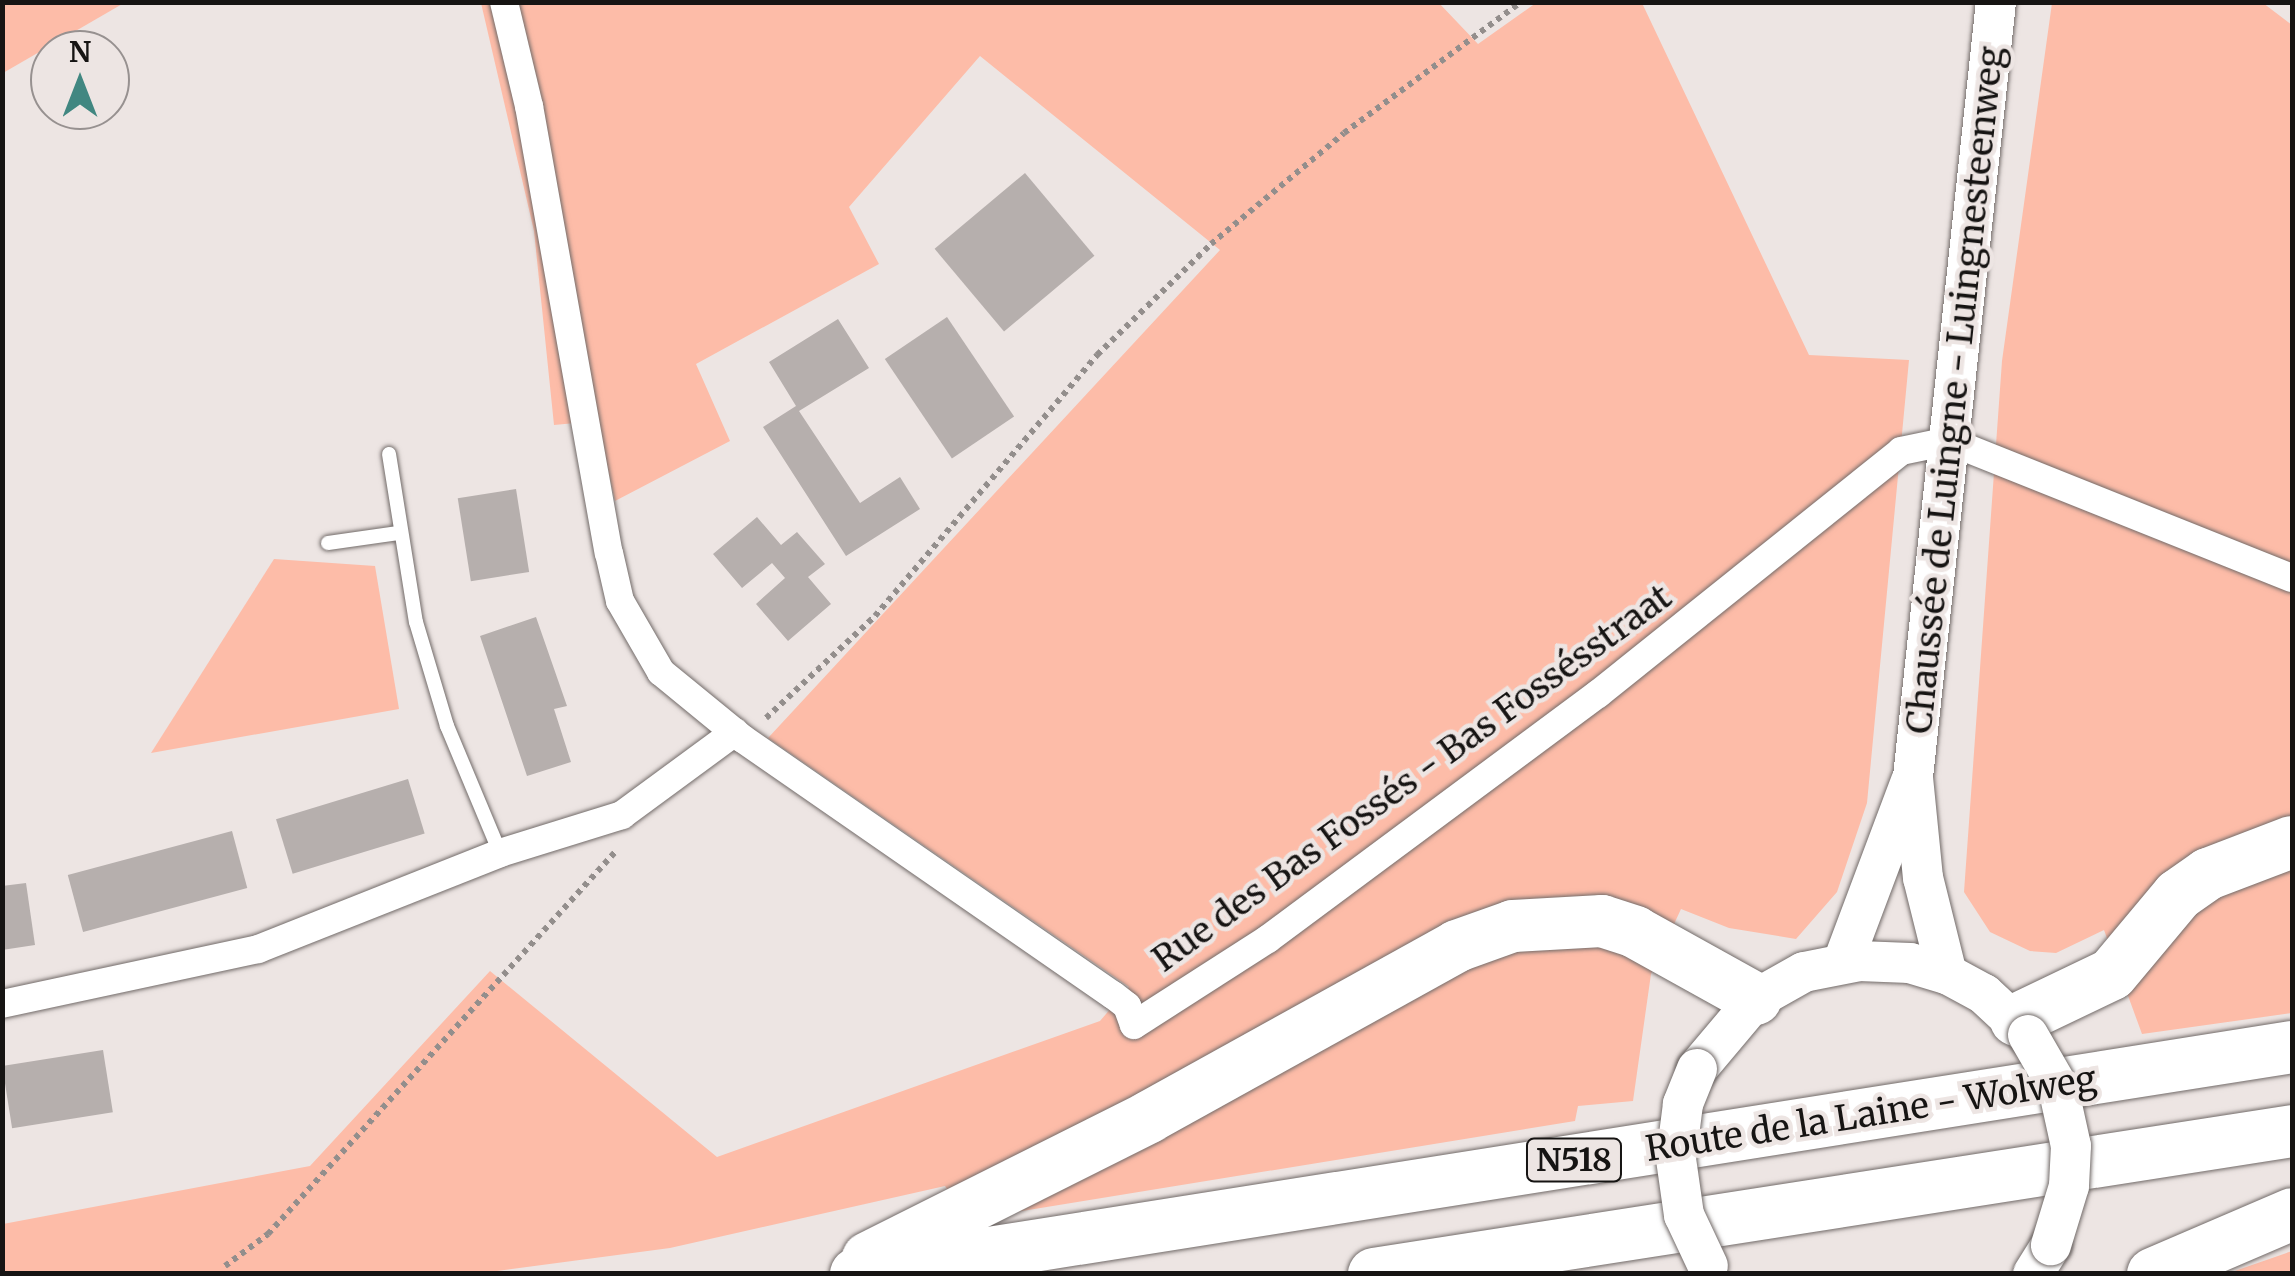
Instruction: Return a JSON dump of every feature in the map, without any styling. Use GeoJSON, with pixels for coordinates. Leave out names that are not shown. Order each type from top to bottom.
{"type":"FeatureCollection","features":[{"type":"Feature","properties":{"kind":"highway"},"geometry":{"type":"LineString","coordinates":[[2022,1027],[2112,974],[2154,920],[2208,874],[2292,842]]}},
{"type":"Feature","properties":{"kind":"highway"},"geometry":{"type":"LineString","coordinates":[[840,1274],[1149,1117],[1457,946],[1514,926],[1602,921],[1635,932],[1756,999]]}},
{"type":"Feature","properties":{"kind":"highway","name":"Route de la Laine - Wolweg"},"geometry":{"type":"LineString","coordinates":[[856,1274],[2292,1048]]}},
{"type":"Feature","properties":{"kind":"highway","name":"N518"},"geometry":{"type":"LineString","coordinates":[[1374,1274],[2292,1131]]}},
{"type":"Feature","properties":{"kind":"highway"},"geometry":{"type":"LineString","coordinates":[[2153,1274],[2292,1214]]}},
{"type":"Feature","properties":{"kind":"street","name":"Rue des Bas Fossés - Bas Fossésstraat"},"geometry":{"type":"LineString","coordinates":[[504,2],[620,601],[661,672],[739,736],[1113,994],[1127,1006],[1134,1026],[1268,939],[1598,694],[1901,451],[1949,442]]}},
{"type":"Feature","properties":{"kind":"street","name":"Chaussée de Luingne - Luingnesteenweg"},"geometry":{"type":"LineString","coordinates":[[1947,974],[1923,878],[1913,777],[1996,2]]}},
{"type":"Feature","properties":{"kind":"street"},"geometry":{"type":"LineString","coordinates":[[1949,442],[2292,578]]}},
{"type":"Feature","properties":{"kind":"street"},"geometry":{"type":"LineString","coordinates":[[2,1004],[258,950],[500,852],[622,815],[739,736]]}},
{"type":"Feature","properties":{"kind":"street","name":"Chaussée de Luingne - Luingnesteenweg"},"geometry":{"type":"LineString","coordinates":[[1842,962],[1913,777]]}},
{"type":"Feature","properties":{"kind":"street"},"geometry":{"type":"LineString","coordinates":[[1711,1270],[1690,1233],[1677,1178],[1679,1122],[1697,1068],[1756,999],[1804,972],[1842,962],[1910,963],[1947,974],[2022,1027],[2058,1087],[2071,1146],[2069,1186],[2042,1259]]}},
{"type":"Feature","properties":{"kind":"lane"},"geometry":{"type":"LineString","coordinates":[[389,454],[398,533],[447,726],[500,852]]}},
{"type":"Feature","properties":{"kind":"lane"},"geometry":{"type":"LineString","coordinates":[[328,543],[398,533]]}},
{"type":"Feature","properties":{"kind":"path"},"geometry":{"type":"LineString","coordinates":[[739,736],[875,616],[1098,355],[1211,244],[1344,134],[1521,2]]}},
{"type":"Feature","properties":{"kind":"path"},"geometry":{"type":"LineString","coordinates":[[225,1266],[268,1234],[633,833],[622,815]]}},
{"type":"Feature","properties":{"kind":"shaded area"},"geometry":{"type":"Polygon","coordinates":[[[3,2],[124,2],[77,30],[30,30],[30,57],[3,73],[3,2]]]}},
{"type":"Feature","properties":{"kind":"shaded area"},"geometry":{"type":"Polygon","coordinates":[[[1438,2],[1478,44],[1536,3],[1642,3],[1809,355],[1909,360],[1867,803],[1837,892],[1796,939],[1729,928],[1681,909],[1651,974],[1633,1101],[1578,1106],[1575,1121],[967,1220],[945,1186],[670,1248],[482,1273],[3,1274],[3,1224],[310,1166],[490,971],[717,1157],[1100,1021],[1129,987],[768,738],[1220,250],[980,56],[849,207],[879,264],[696,364],[730,441],[615,501],[597,421],[554,425],[534,231],[481,3],[1438,2]]]}},
{"type":"Feature","properties":{"kind":"shaded area"},"geometry":{"type":"Polygon","coordinates":[[[2052,3],[2263,3],[2292,25],[2292,1013],[2142,1034],[2104,930],[2056,953],[2030,951],[1990,932],[1964,892],[2002,361],[2052,3]]]}},
{"type":"Feature","properties":{"kind":"shaded area"},"geometry":{"type":"Polygon","coordinates":[[[274,559],[375,566],[399,709],[151,753],[274,559]]]}},
{"type":"Feature","properties":{"kind":"shaded area"},"geometry":{"type":"Polygon","coordinates":[[[2292,1251],[2292,1273],[2229,1273],[2292,1251]]]}},
{"type":"Feature","properties":{"kind":"building"},"geometry":{"type":"Polygon","coordinates":[[[1025,173],[1094,256],[1004,332],[935,249],[1025,173]]]}},
{"type":"Feature","properties":{"kind":"building"},"geometry":{"type":"Polygon","coordinates":[[[947,317],[1014,416],[952,458],[885,359],[947,317]]]}},
{"type":"Feature","properties":{"kind":"building"},"geometry":{"type":"Polygon","coordinates":[[[838,319],[869,368],[799,411],[860,503],[900,477],[920,509],[846,556],[763,427],[796,406],[769,362],[838,319]]]}},
{"type":"Feature","properties":{"kind":"building"},"geometry":{"type":"Polygon","coordinates":[[[516,489],[529,572],[471,581],[458,498],[516,489]]]}},
{"type":"Feature","properties":{"kind":"building"},"geometry":{"type":"Polygon","coordinates":[[[757,517],[781,545],[797,532],[825,564],[808,577],[831,604],[788,641],[756,604],[785,578],[772,563],[742,588],[713,554],[757,517]]]}},
{"type":"Feature","properties":{"kind":"building"},"geometry":{"type":"Polygon","coordinates":[[[536,617],[567,706],[554,709],[571,762],[527,776],[480,636],[536,617]]]}},
{"type":"Feature","properties":{"kind":"building"},"geometry":{"type":"Polygon","coordinates":[[[408,779],[425,834],[293,874],[276,819],[408,779]]]}},
{"type":"Feature","properties":{"kind":"building"},"geometry":{"type":"Polygon","coordinates":[[[232,831],[247,888],[83,932],[68,875],[232,831]]]}},
{"type":"Feature","properties":{"kind":"building"},"geometry":{"type":"Polygon","coordinates":[[[26,883],[35,945],[2,950],[2,886],[26,883]]]}},
{"type":"Feature","properties":{"kind":"building"},"geometry":{"type":"Polygon","coordinates":[[[103,1050],[113,1112],[12,1128],[2,1066],[103,1050]]]}}]}
